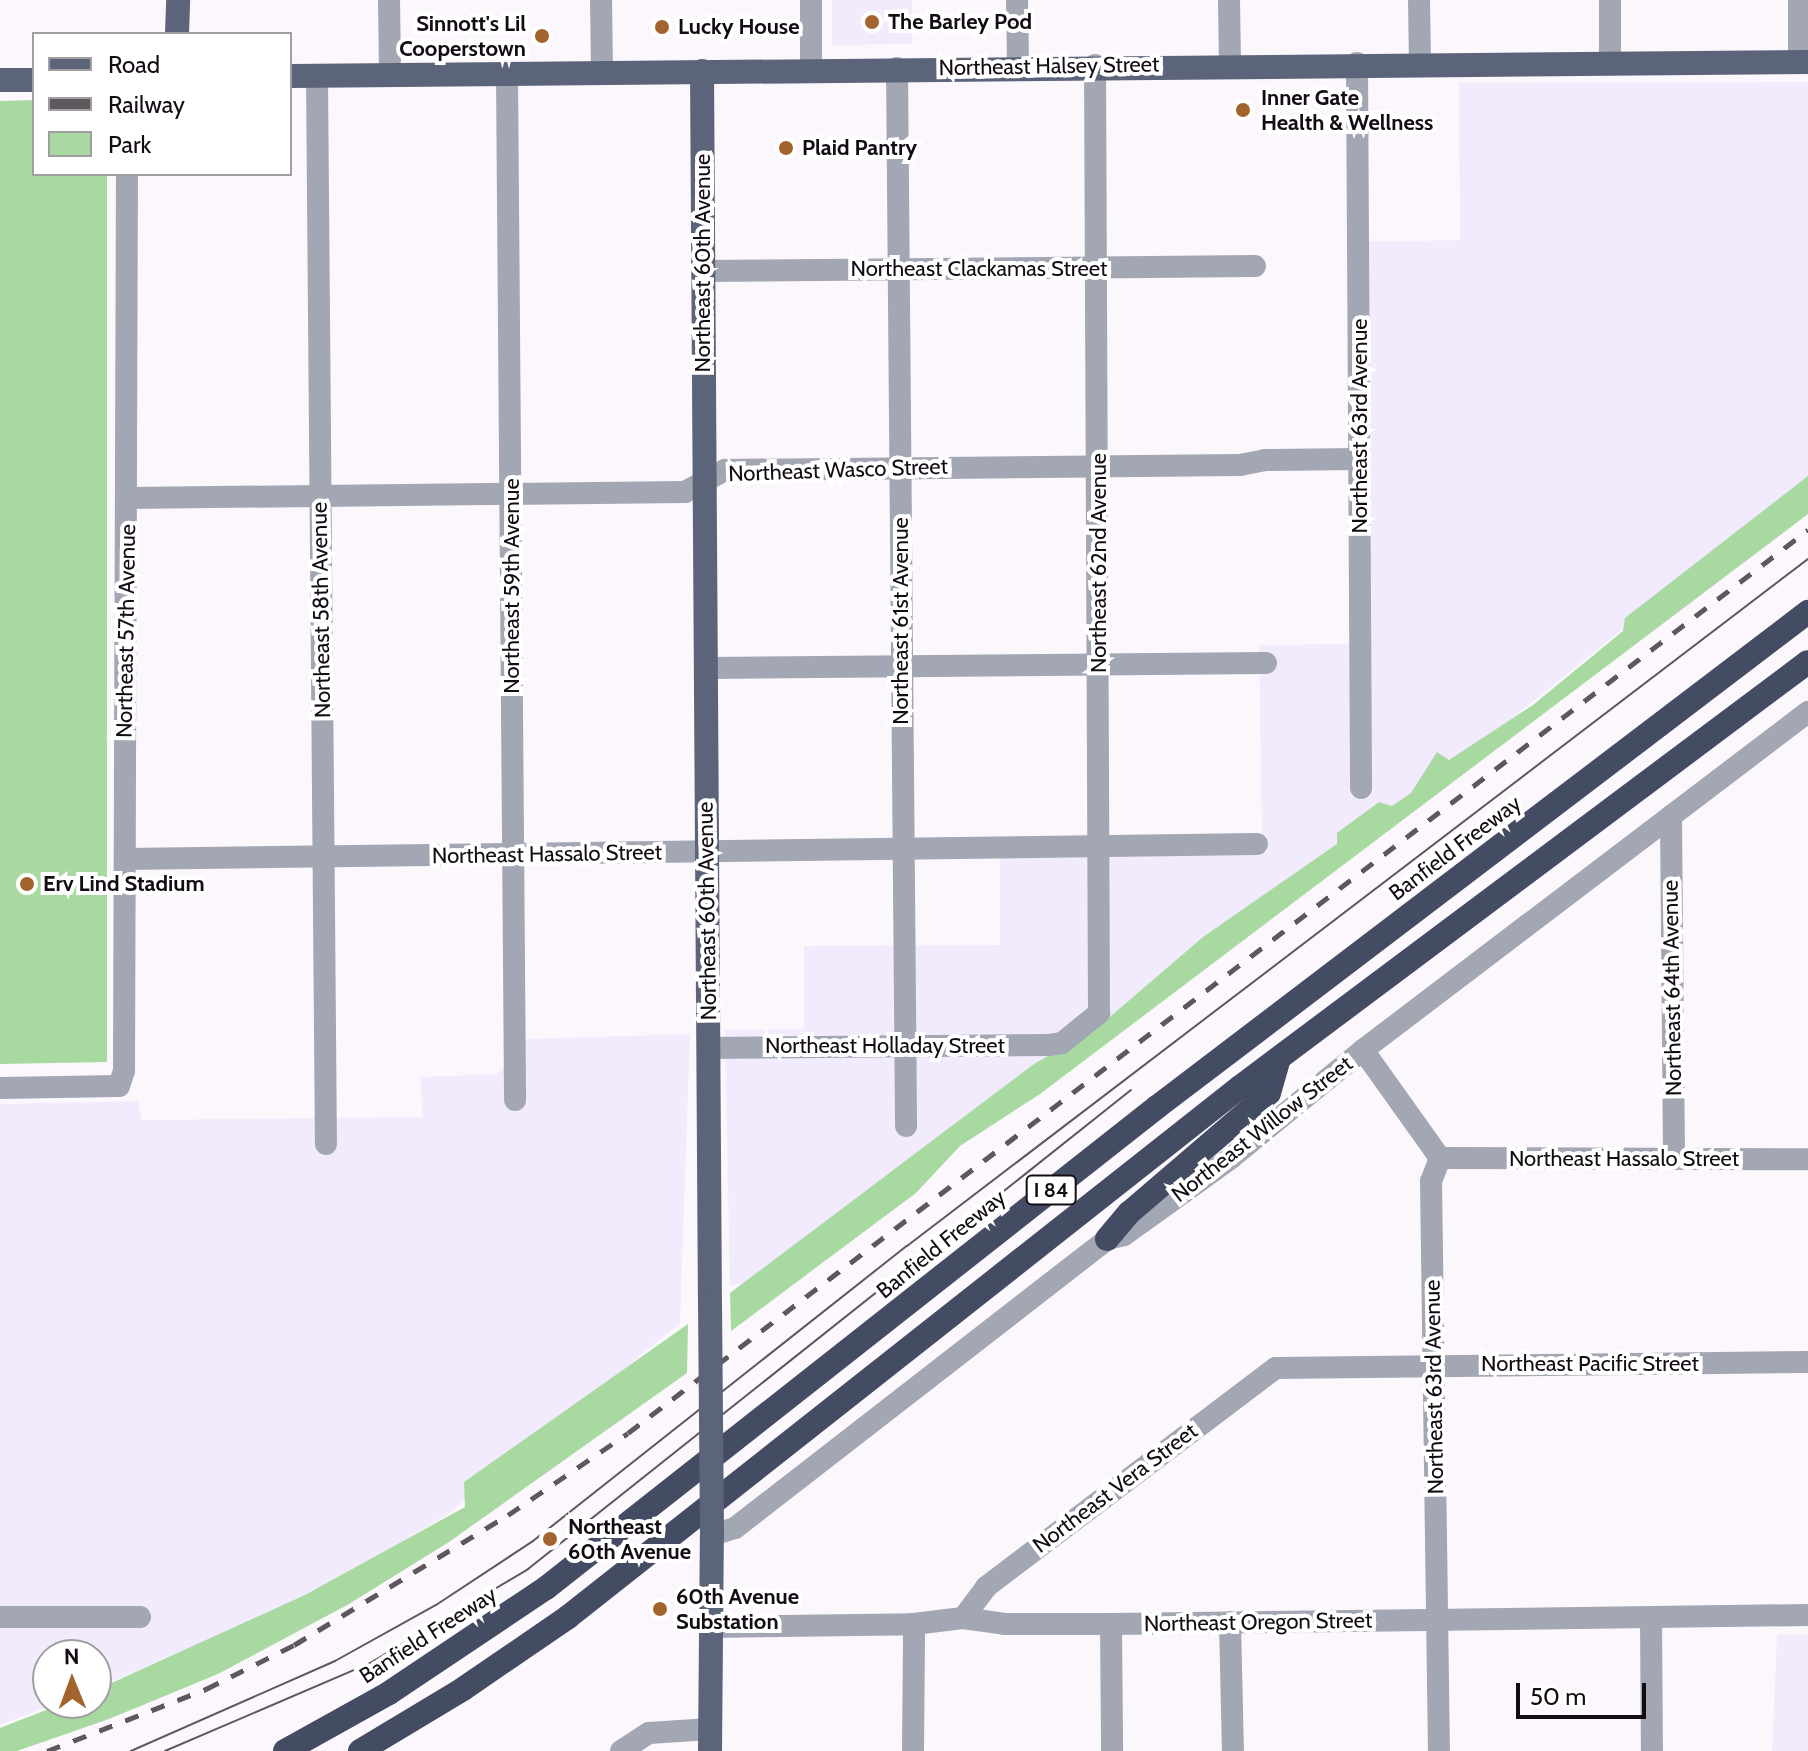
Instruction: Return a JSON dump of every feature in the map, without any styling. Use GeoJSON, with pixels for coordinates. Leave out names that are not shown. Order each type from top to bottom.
{"type":"FeatureCollection","features":[{"type":"Feature","properties":{"kind":"highway","name":"Banfield Freeway"},"geometry":{"type":"LineString","coordinates":[[285,1751],[389,1693],[546,1588],[1157,1107],[1808,612]]}},
{"type":"Feature","properties":{"kind":"highway","name":"I 84"},"geometry":{"type":"LineString","coordinates":[[360,1751],[463,1689],[605,1589],[1278,1062],[1808,662]]}},
{"type":"Feature","properties":{"kind":"highway"},"geometry":{"type":"LineString","coordinates":[[1107,1239],[1129,1213],[1269,1093],[1278,1062]]}},
{"type":"Feature","properties":{"kind":"main road"},"geometry":{"type":"LineString","coordinates":[[177,32],[178,0]]}},
{"type":"Feature","properties":{"kind":"main road","name":"Northeast Halsey Street"},"geometry":{"type":"LineString","coordinates":[[292,76],[1095,65],[1804,62]]}},
{"type":"Feature","properties":{"kind":"main road","name":"Northeast 60th Avenue"},"geometry":{"type":"LineString","coordinates":[[702,71],[712,1535],[710,1740]]}},
{"type":"Feature","properties":{"kind":"main road"},"geometry":{"type":"LineString","coordinates":[[0,80],[32,80]]}},
{"type":"Feature","properties":{"kind":"street"},"geometry":{"type":"LineString","coordinates":[[389,0],[390,75]]}},
{"type":"Feature","properties":{"kind":"street"},"geometry":{"type":"LineString","coordinates":[[601,0],[602,72]]}},
{"type":"Feature","properties":{"kind":"street"},"geometry":{"type":"LineString","coordinates":[[811,0],[811,69]]}},
{"type":"Feature","properties":{"kind":"street"},"geometry":{"type":"LineString","coordinates":[[1017,0],[1018,66]]}},
{"type":"Feature","properties":{"kind":"street"},"geometry":{"type":"LineString","coordinates":[[1229,0],[1230,64]]}},
{"type":"Feature","properties":{"kind":"street"},"geometry":{"type":"LineString","coordinates":[[1419,0],[1420,63]]}},
{"type":"Feature","properties":{"kind":"street"},"geometry":{"type":"LineString","coordinates":[[1610,0],[1610,62]]}},
{"type":"Feature","properties":{"kind":"street"},"geometry":{"type":"LineString","coordinates":[[1799,0],[1804,62]]}},
{"type":"Feature","properties":{"kind":"street","name":"Northeast 63rd Avenue"},"geometry":{"type":"LineString","coordinates":[[1357,63],[1361,788]]}},
{"type":"Feature","properties":{"kind":"street","name":"Northeast 62nd Avenue"},"geometry":{"type":"LineString","coordinates":[[1062,1043],[1099,1013],[1101,847],[1095,65]]}},
{"type":"Feature","properties":{"kind":"street","name":"Northeast 61st Avenue"},"geometry":{"type":"LineString","coordinates":[[897,68],[906,1126]]}},
{"type":"Feature","properties":{"kind":"street","name":"Northeast 59th Avenue"},"geometry":{"type":"LineString","coordinates":[[507,73],[515,1100]]}},
{"type":"Feature","properties":{"kind":"street","name":"Northeast 58th Avenue"},"geometry":{"type":"LineString","coordinates":[[317,76],[326,1144]]}},
{"type":"Feature","properties":{"kind":"street","name":"Northeast 57th Avenue"},"geometry":{"type":"LineString","coordinates":[[0,1088],[119,1086],[124,1071],[127,176]]}},
{"type":"Feature","properties":{"kind":"street","name":"Northeast Clackamas Street"},"geometry":{"type":"LineString","coordinates":[[703,271],[1255,266]]}},
{"type":"Feature","properties":{"kind":"street","name":"Northeast Wasco Street"},"geometry":{"type":"LineString","coordinates":[[127,498],[685,492],[725,470],[1099,466],[1360,459]]}},
{"type":"Feature","properties":{"kind":"street"},"geometry":{"type":"LineString","coordinates":[[706,668],[1266,663]]}},
{"type":"Feature","properties":{"kind":"street","name":"Northeast Willow Street"},"geometry":{"type":"LineString","coordinates":[[712,1535],[735,1528],[1107,1239],[1124,1235],[1231,1158],[1363,1050],[1808,712]]}},
{"type":"Feature","properties":{"kind":"street","name":"Northeast 64th Avenue"},"geometry":{"type":"LineString","coordinates":[[1671,816],[1674,1159]]}},
{"type":"Feature","properties":{"kind":"street","name":"Northeast Hassalo Street"},"geometry":{"type":"LineString","coordinates":[[125,859],[1257,844]]}},
{"type":"Feature","properties":{"kind":"street","name":"Northeast Holladay Street"},"geometry":{"type":"LineString","coordinates":[[708,1048],[1062,1043]]}},
{"type":"Feature","properties":{"kind":"street"},"geometry":{"type":"LineString","coordinates":[[1363,1050],[1440,1158]]}},
{"type":"Feature","properties":{"kind":"street","name":"Northeast 63rd Avenue"},"geometry":{"type":"LineString","coordinates":[[1439,1751],[1431,1181],[1440,1158]]}},
{"type":"Feature","properties":{"kind":"street","name":"Northeast Hassalo Street"},"geometry":{"type":"LineString","coordinates":[[1440,1158],[1808,1159]]}},
{"type":"Feature","properties":{"kind":"street","name":"Northeast Pacific Street"},"geometry":{"type":"LineString","coordinates":[[1276,1368],[1808,1362]]}},
{"type":"Feature","properties":{"kind":"street","name":"Northeast Vera Street"},"geometry":{"type":"LineString","coordinates":[[963,1618],[986,1587],[1276,1368]]}},
{"type":"Feature","properties":{"kind":"street","name":"Northeast Oregon Street"},"geometry":{"type":"LineString","coordinates":[[709,1627],[914,1624],[963,1618],[1005,1624],[1111,1624],[1808,1615]]}},
{"type":"Feature","properties":{"kind":"street"},"geometry":{"type":"LineString","coordinates":[[0,1617],[140,1617]]}},
{"type":"Feature","properties":{"kind":"street"},"geometry":{"type":"LineString","coordinates":[[1651,1617],[1652,1751]]}},
{"type":"Feature","properties":{"kind":"street"},"geometry":{"type":"LineString","coordinates":[[1230,1622],[1233,1751]]}},
{"type":"Feature","properties":{"kind":"street"},"geometry":{"type":"LineString","coordinates":[[913,1751],[914,1624]]}},
{"type":"Feature","properties":{"kind":"street"},"geometry":{"type":"LineString","coordinates":[[1111,1624],[1112,1751]]}},
{"type":"Feature","properties":{"kind":"street"},"geometry":{"type":"LineString","coordinates":[[621,1751],[649,1733],[710,1740]]}},
{"type":"Feature","properties":{"kind":"shaded area","name":"The Barley Pod"},"geometry":{"type":"Polygon","coordinates":[[[832,0],[912,0],[912,44],[832,45],[832,0]]]}},
{"type":"Feature","properties":{"kind":"shaded area"},"geometry":{"type":"Polygon","coordinates":[[[1808,82],[1808,480],[1501,727],[753,1282],[730,1286],[725,1030],[804,1029],[804,946],[1000,945],[1000,848],[1262,842],[1259,645],[1359,644],[1356,242],[1460,240],[1459,83],[1808,82]]]}},
{"type":"Feature","properties":{"kind":"shaded area"},"geometry":{"type":"Polygon","coordinates":[[[690,1034],[680,1323],[448,1514],[309,1596],[112,1681],[112,1639],[32,1639],[32,1713],[0,1725],[0,1104],[138,1101],[142,1120],[422,1117],[421,1077],[497,1074],[526,1039],[690,1034]]]}},
{"type":"Feature","properties":{"kind":"shaded area"},"geometry":{"type":"Polygon","coordinates":[[[1808,1634],[1808,1751],[1772,1751],[1777,1635],[1808,1634]]]}},
{"type":"Feature","properties":{"kind":"green space"},"geometry":{"type":"Polygon","coordinates":[[[32,100],[32,176],[107,176],[107,1062],[0,1064],[0,101],[32,100]]]}},
{"type":"Feature","properties":{"kind":"green space"},"geometry":{"type":"Polygon","coordinates":[[[1808,476],[1808,514],[1040,1094],[960,1146],[916,1193],[731,1331],[730,1293],[1034,1064],[1097,1028],[1203,937],[1337,844],[1337,833],[1379,802],[1392,806],[1411,793],[1437,752],[1449,760],[1533,705],[1623,631],[1625,618],[1808,476]]]}},
{"type":"Feature","properties":{"kind":"green space"},"geometry":{"type":"Polygon","coordinates":[[[688,1324],[687,1373],[449,1542],[349,1604],[218,1674],[112,1718],[112,1683],[305,1595],[465,1507],[464,1482],[688,1324]]]}},
{"type":"Feature","properties":{"kind":"green space"},"geometry":{"type":"Polygon","coordinates":[[[32,1716],[32,1719],[109,1719],[17,1751],[0,1751],[0,1728],[32,1716]]]}},
{"type":"Feature","properties":{"kind":"tram line"},"geometry":{"type":"LineString","coordinates":[[131,1751],[335,1661],[436,1605],[533,1541],[907,1246],[1808,559]]}},
{"type":"Feature","properties":{"kind":"tram line"},"geometry":{"type":"LineString","coordinates":[[165,1751],[370,1663],[528,1569],[1131,1090]]}},
{"type":"Feature","properties":{"kind":"railway"},"geometry":{"type":"LineString","coordinates":[[47,1751],[206,1689],[294,1645],[508,1515],[628,1433],[1808,530]]}},
{"type":"Feature","properties":{"kind":"place","name":"The Barley Pod"},"geometry":{"type":"Point","coordinates":[872,22]}},
{"type":"Feature","properties":{"kind":"place","name":"Lucky House"},"geometry":{"type":"Point","coordinates":[662,27]}},
{"type":"Feature","properties":{"kind":"place","name":"Sinnott's Lil Cooperstown"},"geometry":{"type":"Point","coordinates":[542,36]}},
{"type":"Feature","properties":{"kind":"place","name":"Inner Gate Health & Wellness"},"geometry":{"type":"Point","coordinates":[1243,110]}},
{"type":"Feature","properties":{"kind":"place","name":"Plaid Pantry"},"geometry":{"type":"Point","coordinates":[786,148]}},
{"type":"Feature","properties":{"kind":"place","name":"Erv Lind Stadium"},"geometry":{"type":"Point","coordinates":[27,884]}},
{"type":"Feature","properties":{"kind":"place","name":"Northeast 60th Avenue"},"geometry":{"type":"Point","coordinates":[550,1539]}},
{"type":"Feature","properties":{"kind":"place","name":"60th Avenue Substation"},"geometry":{"type":"Point","coordinates":[660,1609]}}]}
